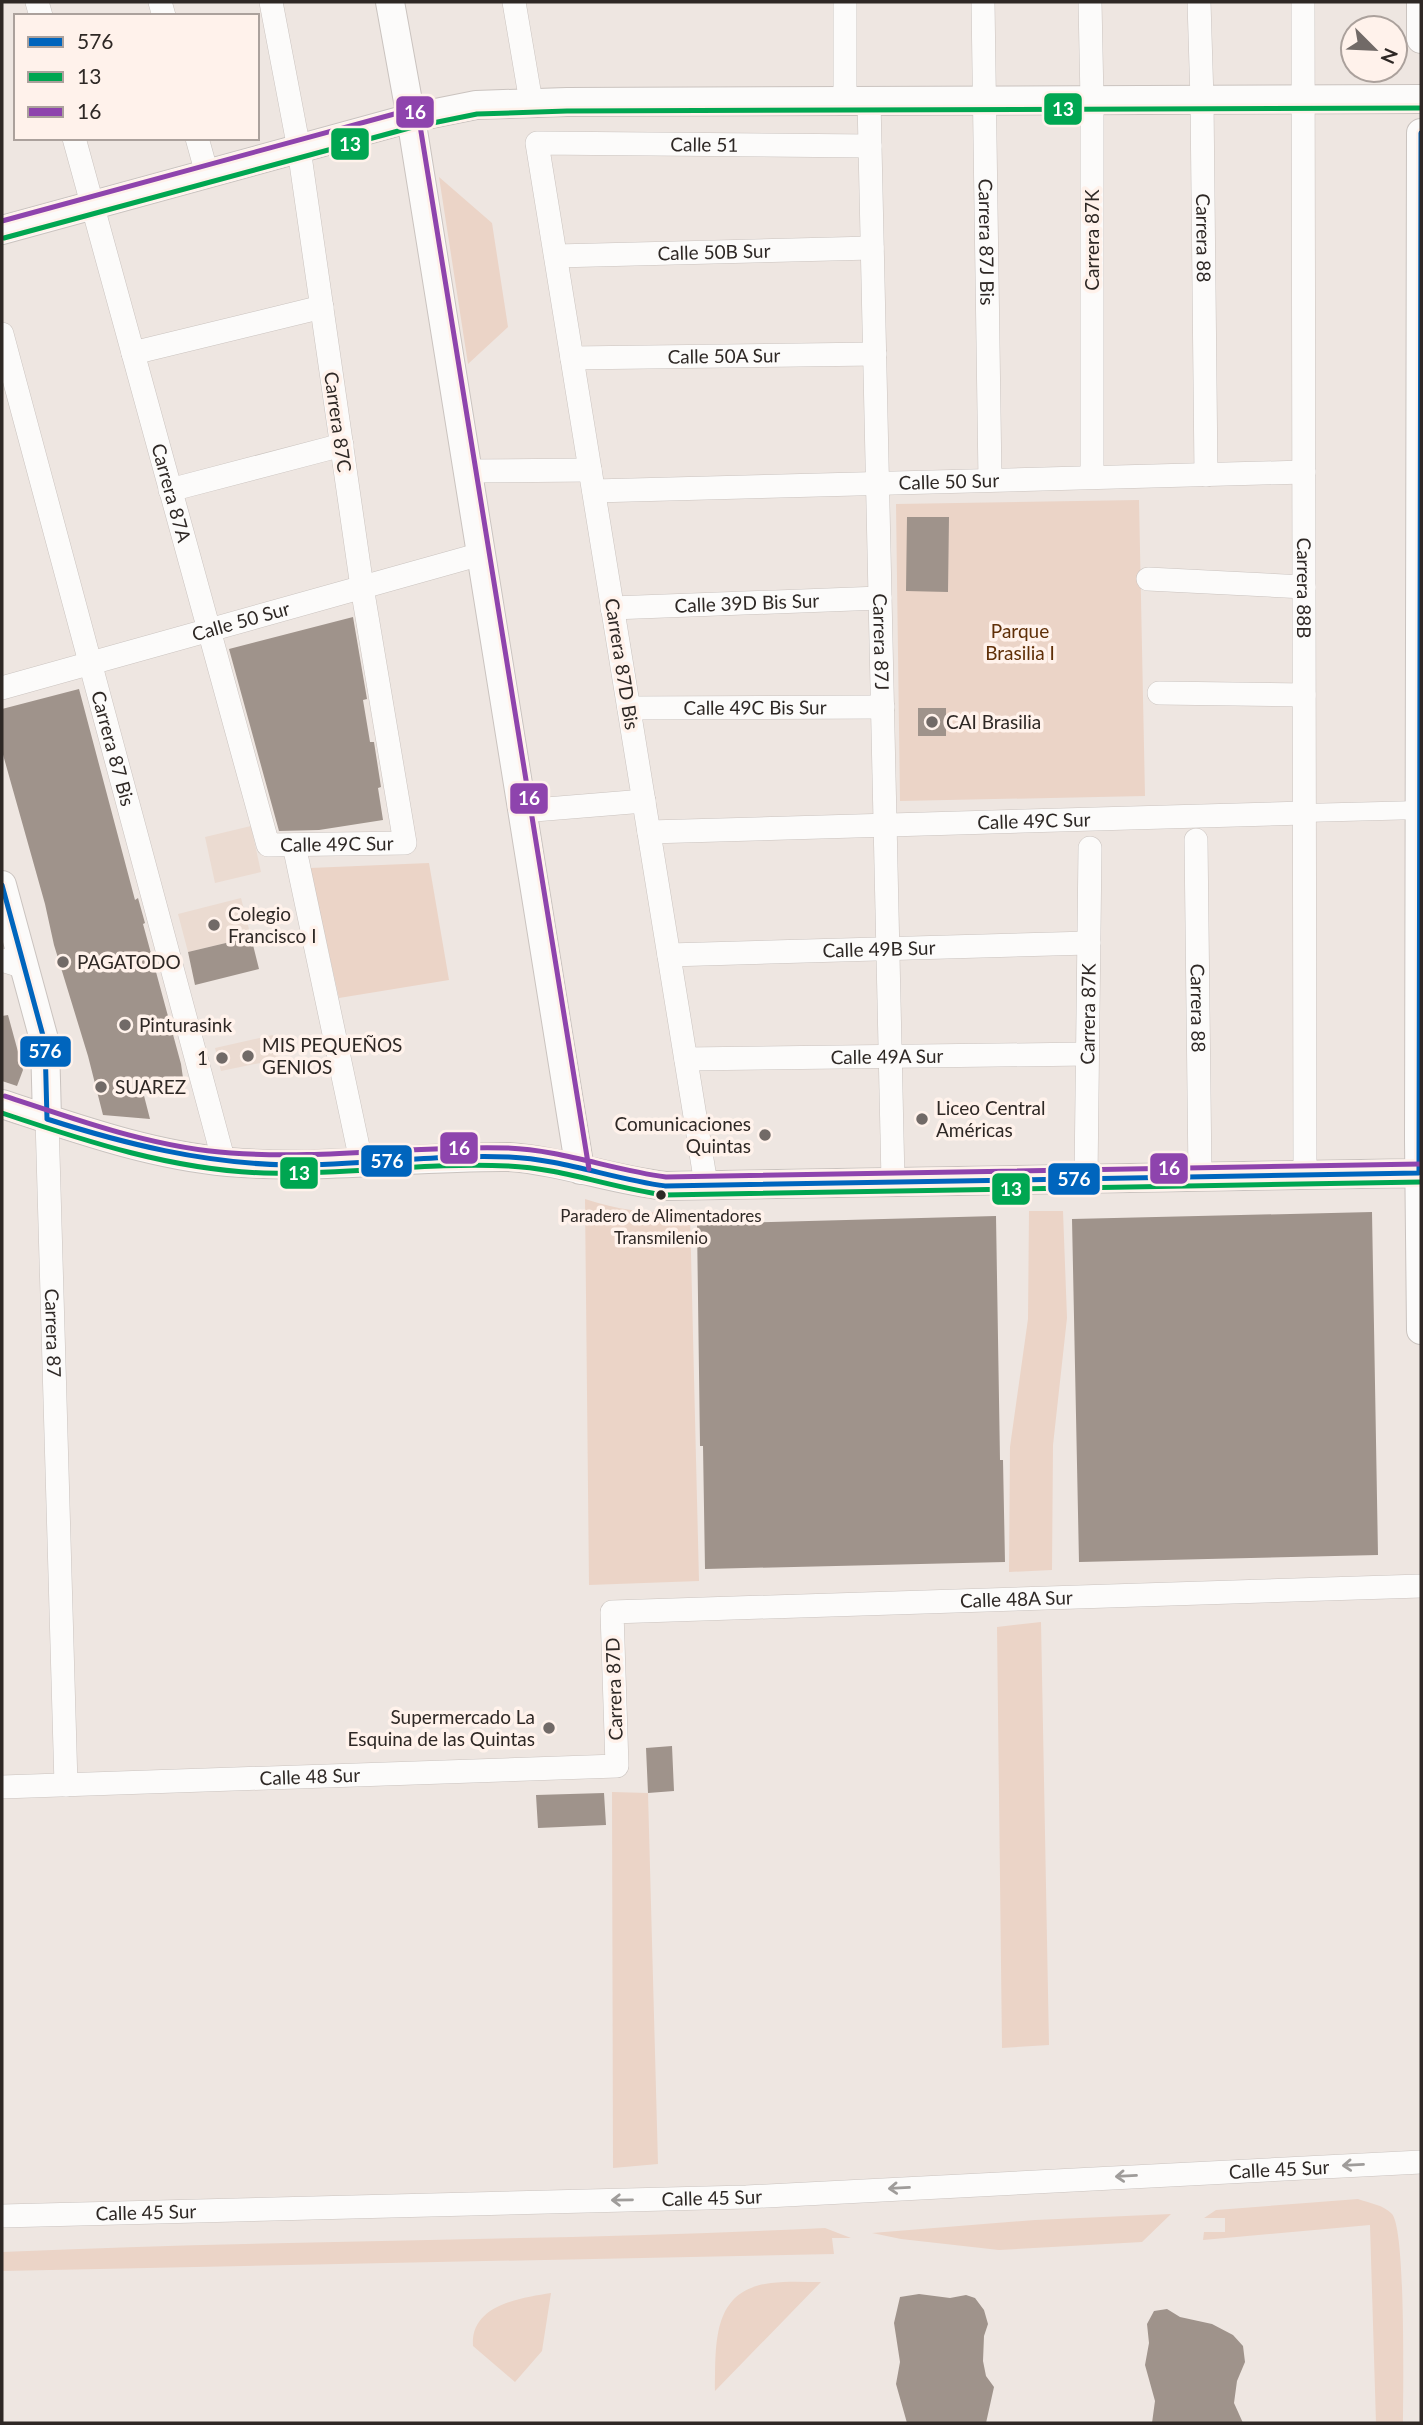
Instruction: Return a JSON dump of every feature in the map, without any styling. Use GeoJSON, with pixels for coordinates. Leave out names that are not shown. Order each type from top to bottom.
{"type":"FeatureCollection","features":[{"type":"Feature","properties":{"kind":"street","name":"Carrera 87C"},"geometry":{"type":"LineString","coordinates":[[271,2],[299,149],[362,587],[405,843]]}},
{"type":"Feature","properties":{"kind":"street"},"geometry":{"type":"LineString","coordinates":[[390,2],[411,118],[580,1170]]}},
{"type":"Feature","properties":{"kind":"street"},"geometry":{"type":"LineString","coordinates":[[514,2],[531,102]]}},
{"type":"Feature","properties":{"kind":"street","name":"Carrera 87J"},"geometry":{"type":"LineString","coordinates":[[845,2],[857,101],[870,146],[893,1181]]}},
{"type":"Feature","properties":{"kind":"street","name":"Carrera 87J Bis"},"geometry":{"type":"LineString","coordinates":[[983,2],[990,480]]}},
{"type":"Feature","properties":{"kind":"street","name":"Carrera 87K"},"geometry":{"type":"LineString","coordinates":[[1090,2],[1092,477]]}},
{"type":"Feature","properties":{"kind":"street","name":"Carrera 88"},"geometry":{"type":"LineString","coordinates":[[1199,2],[1206,474]]}},
{"type":"Feature","properties":{"kind":"street","name":"Carrera 88B"},"geometry":{"type":"LineString","coordinates":[[1303,2],[1305,1174]]}},
{"type":"Feature","properties":{"kind":"street"},"geometry":{"type":"LineString","coordinates":[[1421,2],[1421,39]]}},
{"type":"Feature","properties":{"kind":"street"},"geometry":{"type":"LineString","coordinates":[[2,230],[411,118],[476,106],[531,102],[1421,99]]}},
{"type":"Feature","properties":{"kind":"street"},"geometry":{"type":"LineString","coordinates":[[1421,133],[1421,1330]]}},
{"type":"Feature","properties":{"kind":"street","name":"Carrera 87A"},"geometry":{"type":"LineString","coordinates":[[75,140],[268,845]]}},
{"type":"Feature","properties":{"kind":"street"},"geometry":{"type":"LineString","coordinates":[[198,140],[207,174]]}},
{"type":"Feature","properties":{"kind":"street","name":"Calle 51"},"geometry":{"type":"LineString","coordinates":[[537,143],[870,146]]}},
{"type":"Feature","properties":{"kind":"street","name":"Carrera 87D Bis"},"geometry":{"type":"LineString","coordinates":[[537,143],[706,1184]]}},
{"type":"Feature","properties":{"kind":"street","name":"Calle 50B Sur"},"geometry":{"type":"LineString","coordinates":[[556,256],[872,248]]}},
{"type":"Feature","properties":{"kind":"street"},"geometry":{"type":"LineString","coordinates":[[133,353],[322,307]]}},
{"type":"Feature","properties":{"kind":"street","name":"Carrera 87 Bis"},"geometry":{"type":"LineString","coordinates":[[2,334],[224,1162]]}},
{"type":"Feature","properties":{"kind":"street","name":"Calle 50A Sur"},"geometry":{"type":"LineString","coordinates":[[572,358],[875,355]]}},
{"type":"Feature","properties":{"kind":"street"},"geometry":{"type":"LineString","coordinates":[[170,490],[342,445]]}},
{"type":"Feature","properties":{"kind":"street","name":"Calle 50 Sur"},"geometry":{"type":"LineString","coordinates":[[468,471],[592,480],[878,483],[1304,472]]}},
{"type":"Feature","properties":{"kind":"street","name":"Calle 50 Sur"},"geometry":{"type":"LineString","coordinates":[[2,688],[481,554]]}},
{"type":"Feature","properties":{"kind":"street"},"geometry":{"type":"LineString","coordinates":[[1148,579],[1304,587]]}},
{"type":"Feature","properties":{"kind":"street","name":"Calle 39D Bis Sur"},"geometry":{"type":"LineString","coordinates":[[612,608],[880,598]]}},
{"type":"Feature","properties":{"kind":"street"},"geometry":{"type":"LineString","coordinates":[[1160,693],[1304,695]]}},
{"type":"Feature","properties":{"kind":"street","name":"Calle 49C Bis Sur"},"geometry":{"type":"LineString","coordinates":[[629,708],[883,707]]}},
{"type":"Feature","properties":{"kind":"street"},"geometry":{"type":"LineString","coordinates":[[522,811],[644,801]]}},
{"type":"Feature","properties":{"kind":"street","name":"Calle 49C Sur"},"geometry":{"type":"LineString","coordinates":[[649,832],[1304,813],[1420,821]]}},
{"type":"Feature","properties":{"kind":"street","name":"Carrera 88"},"geometry":{"type":"LineString","coordinates":[[1196,840],[1200,1176]]}},
{"type":"Feature","properties":{"kind":"street","name":"Calle 49C Sur"},"geometry":{"type":"LineString","coordinates":[[268,845],[405,843]]}},
{"type":"Feature","properties":{"kind":"street"},"geometry":{"type":"LineString","coordinates":[[294,845],[361,1161]]}},
{"type":"Feature","properties":{"kind":"street","name":"Carrera 87K"},"geometry":{"type":"LineString","coordinates":[[1086,1178],[1090,848]]}},
{"type":"Feature","properties":{"kind":"street","name":"Carrera 87"},"geometry":{"type":"LineString","coordinates":[[2,885],[13,963],[45,1044],[66,1785]]}},
{"type":"Feature","properties":{"kind":"street","name":"Calle 49B Sur"},"geometry":{"type":"LineString","coordinates":[[669,955],[1089,943]]}},
{"type":"Feature","properties":{"kind":"street","name":"Calle 49A Sur"},"geometry":{"type":"LineString","coordinates":[[685,1059],[1087,1054]]}},
{"type":"Feature","properties":{"kind":"street"},"geometry":{"type":"LineString","coordinates":[[2,1104],[108,1138],[224,1162],[295,1164],[509,1157],[539,1159],[644,1184],[665,1186],[1420,1173]]}},
{"type":"Feature","properties":{"kind":"street","name":"Calle 48A Sur"},"geometry":{"type":"LineString","coordinates":[[612,1612],[1421,1586]]}},
{"type":"Feature","properties":{"kind":"street","name":"Carrera 87D"},"geometry":{"type":"LineString","coordinates":[[612,1612],[617,1766]]}},
{"type":"Feature","properties":{"kind":"street","name":"Calle 48 Sur"},"geometry":{"type":"LineString","coordinates":[[2,1787],[617,1766]]}},
{"type":"Feature","properties":{"kind":"street","name":"Calle 45 Sur"},"geometry":{"type":"LineString","coordinates":[[2,2216],[746,2197],[1421,2162]]}},
{"type":"Feature","properties":{"kind":"shaded area","name":"Colegio Francisco I"},"geometry":{"type":"Polygon","coordinates":[[[251,826],[261,872],[215,883],[205,837],[251,826]]]}},
{"type":"Feature","properties":{"kind":"shaded area","name":"Colegio Francisco I"},"geometry":{"type":"Polygon","coordinates":[[[241,898],[251,937],[188,952],[178,914],[241,898]]]}},
{"type":"Feature","properties":{"kind":"shaded area","name":"MIS PEQUEÑOS GENIOS"},"geometry":{"type":"Polygon","coordinates":[[[273,1035],[279,1059],[221,1071],[215,1048],[273,1035]]]}},
{"type":"Feature","properties":{"kind":"green space"},"geometry":{"type":"Polygon","coordinates":[[[439,177],[492,223],[508,327],[468,364],[439,177]]]}},
{"type":"Feature","properties":{"kind":"green space","name":"Parque Brasilia I"},"geometry":{"type":"Polygon","coordinates":[[[1139,500],[1145,796],[900,801],[896,504],[1139,500]]]}},
{"type":"Feature","properties":{"kind":"green space"},"geometry":{"type":"Polygon","coordinates":[[[429,863],[449,980],[339,998],[310,868],[429,863]]]}},
{"type":"Feature","properties":{"kind":"green space"},"geometry":{"type":"Polygon","coordinates":[[[585,1199],[637,1211],[690,1213],[699,1581],[589,1585],[585,1199]]]}},
{"type":"Feature","properties":{"kind":"green space"},"geometry":{"type":"Polygon","coordinates":[[[1029,1211],[1063,1211],[1067,1318],[1053,1445],[1052,1570],[1009,1572],[1010,1447],[1028,1319],[1029,1211]]]}},
{"type":"Feature","properties":{"kind":"green space"},"geometry":{"type":"Polygon","coordinates":[[[1041,1622],[1049,2045],[1002,2048],[997,1627],[1041,1622]]]}},
{"type":"Feature","properties":{"kind":"green space"},"geometry":{"type":"Polygon","coordinates":[[[612,1792],[648,1793],[658,2164],[613,2168],[612,1792]]]}},
{"type":"Feature","properties":{"kind":"green space"},"geometry":{"type":"Polygon","coordinates":[[[1358,2199],[1389,2211],[1396,2226],[1402,2279],[1403,2423],[1376,2423],[1370,2225],[1203,2240],[1204,2232],[1225,2232],[1225,2218],[1204,2218],[1216,2210],[1358,2199]]]}},
{"type":"Feature","properties":{"kind":"green space"},"geometry":{"type":"Polygon","coordinates":[[[1171,2214],[1142,2242],[999,2250],[872,2233],[1035,2220],[1171,2214]]]}},
{"type":"Feature","properties":{"kind":"green space"},"geometry":{"type":"Polygon","coordinates":[[[825,2228],[851,2238],[832,2238],[834,2254],[2,2271],[2,2252],[825,2228]]]}},
{"type":"Feature","properties":{"kind":"green space"},"geometry":{"type":"Polygon","coordinates":[[[821,2282],[715,2391],[717,2338],[727,2308],[737,2296],[751,2288],[771,2283],[821,2282]]]}},
{"type":"Feature","properties":{"kind":"green space"},"geometry":{"type":"Polygon","coordinates":[[[551,2293],[542,2351],[515,2382],[473,2346],[474,2332],[480,2321],[499,2306],[551,2293]]]}},
{"type":"Feature","properties":{"kind":"building"},"geometry":{"type":"Polygon","coordinates":[[[907,517],[949,517],[948,592],[906,591],[907,517]]]}},
{"type":"Feature","properties":{"kind":"building"},"geometry":{"type":"Polygon","coordinates":[[[353,617],[367,699],[363,700],[370,742],[374,742],[381,787],[378,788],[383,820],[319,830],[279,831],[229,649],[353,617]]]}},
{"type":"Feature","properties":{"kind":"building"},"geometry":{"type":"Polygon","coordinates":[[[79,689],[135,900],[138,898],[145,923],[143,924],[181,1064],[183,1078],[142,1088],[150,1119],[103,1115],[2,751],[2,709],[79,689]]]}},
{"type":"Feature","properties":{"kind":"building","name":"CAI Brasilia"},"geometry":{"type":"Polygon","coordinates":[[[918,708],[946,708],[946,736],[918,736],[918,708]]]}},
{"type":"Feature","properties":{"kind":"building"},"geometry":{"type":"Polygon","coordinates":[[[251,937],[259,969],[195,985],[188,952],[251,937]]]}},
{"type":"Feature","properties":{"kind":"building"},"geometry":{"type":"Polygon","coordinates":[[[8,1015],[23,1070],[17,1086],[2,1081],[2,1016],[8,1015]]]}},
{"type":"Feature","properties":{"kind":"building"},"geometry":{"type":"Polygon","coordinates":[[[1372,1212],[1378,1555],[1079,1562],[1072,1219],[1372,1212]]]}},
{"type":"Feature","properties":{"kind":"building"},"geometry":{"type":"Polygon","coordinates":[[[996,1216],[1000,1460],[1003,1460],[1005,1562],[705,1569],[703,1446],[700,1446],[697,1224],[996,1216]]]}},
{"type":"Feature","properties":{"kind":"building"},"geometry":{"type":"Polygon","coordinates":[[[672,1746],[674,1791],[648,1793],[646,1748],[672,1746]]]}},
{"type":"Feature","properties":{"kind":"building"},"geometry":{"type":"Polygon","coordinates":[[[604,1793],[606,1825],[538,1828],[536,1795],[604,1793]]]}},
{"type":"Feature","properties":{"kind":"building"},"geometry":{"type":"Polygon","coordinates":[[[919,2294],[950,2298],[966,2295],[975,2298],[984,2310],[988,2324],[984,2336],[983,2361],[986,2376],[994,2387],[986,2423],[907,2423],[896,2384],[900,2362],[894,2323],[900,2297],[919,2294]]]}},
{"type":"Feature","properties":{"kind":"building"},"geometry":{"type":"Polygon","coordinates":[[[1167,2309],[1180,2317],[1212,2324],[1233,2335],[1243,2346],[1245,2362],[1237,2381],[1234,2403],[1243,2423],[1152,2423],[1155,2401],[1145,2365],[1149,2343],[1147,2324],[1154,2311],[1167,2309]]]}},
{"type":"Feature","properties":{"kind":"transit line","name":"13"},"geometry":{"type":"LineString","coordinates":[[4,238],[413,127],[477,114],[567,111],[1421,108]]}},
{"type":"Feature","properties":{"kind":"transit line","name":"16"},"geometry":{"type":"LineString","coordinates":[[2,221],[409,110],[418,113],[589,1169]]}},
{"type":"Feature","properties":{"kind":"transit line","name":"576"},"geometry":{"type":"LineString","coordinates":[[1419,1173],[1421,133]]}},
{"type":"Feature","properties":{"kind":"transit line","name":"576"},"geometry":{"type":"LineString","coordinates":[[2,885],[45,1043],[47,1119]]}},
{"type":"Feature","properties":{"kind":"transit line","name":"16"},"geometry":{"type":"LineString","coordinates":[[5,1096],[116,1132],[202,1150],[301,1155],[439,1148],[508,1148],[548,1152],[666,1177],[1421,1164]]}},
{"type":"Feature","properties":{"kind":"transit line","name":"13"},"geometry":{"type":"LineString","coordinates":[[2,1113],[131,1153],[230,1171],[295,1173],[508,1166],[547,1170],[664,1195],[1421,1182]]}},
{"type":"Feature","properties":{"kind":"transit line","name":"576"},"geometry":{"type":"LineString","coordinates":[[47,1119],[165,1151],[225,1160],[314,1165],[453,1157],[509,1157],[548,1161],[665,1186],[1419,1173]]}},
{"type":"Feature","properties":{"kind":"place","name":"CAI Brasilia"},"geometry":{"type":"Point","coordinates":[932,722]}},
{"type":"Feature","properties":{"kind":"place","name":"Colegio Francisco I"},"geometry":{"type":"Point","coordinates":[214,925]}},
{"type":"Feature","properties":{"kind":"place","name":"PAGATODO"},"geometry":{"type":"Point","coordinates":[63,962]}},
{"type":"Feature","properties":{"kind":"place","name":"Pinturasink"},"geometry":{"type":"Point","coordinates":[125,1025]}},
{"type":"Feature","properties":{"kind":"place","name":"MIS PEQUEÑOS GENIOS"},"geometry":{"type":"Point","coordinates":[248,1056]}},
{"type":"Feature","properties":{"kind":"place","name":"1"},"geometry":{"type":"Point","coordinates":[222,1058]}},
{"type":"Feature","properties":{"kind":"place","name":"SUAREZ"},"geometry":{"type":"Point","coordinates":[101,1087]}},
{"type":"Feature","properties":{"kind":"place","name":"Liceo Central Américas"},"geometry":{"type":"Point","coordinates":[922,1119]}},
{"type":"Feature","properties":{"kind":"place","name":"Comunicaciones Quintas"},"geometry":{"type":"Point","coordinates":[765,1135]}},
{"type":"Feature","properties":{"kind":"place","name":"Paradero de Alimentadores Transmilenio"},"geometry":{"type":"Point","coordinates":[661,1195]}},
{"type":"Feature","properties":{"kind":"place","name":"Supermercado La Esquina de las Quintas"},"geometry":{"type":"Point","coordinates":[549,1728]}}]}
